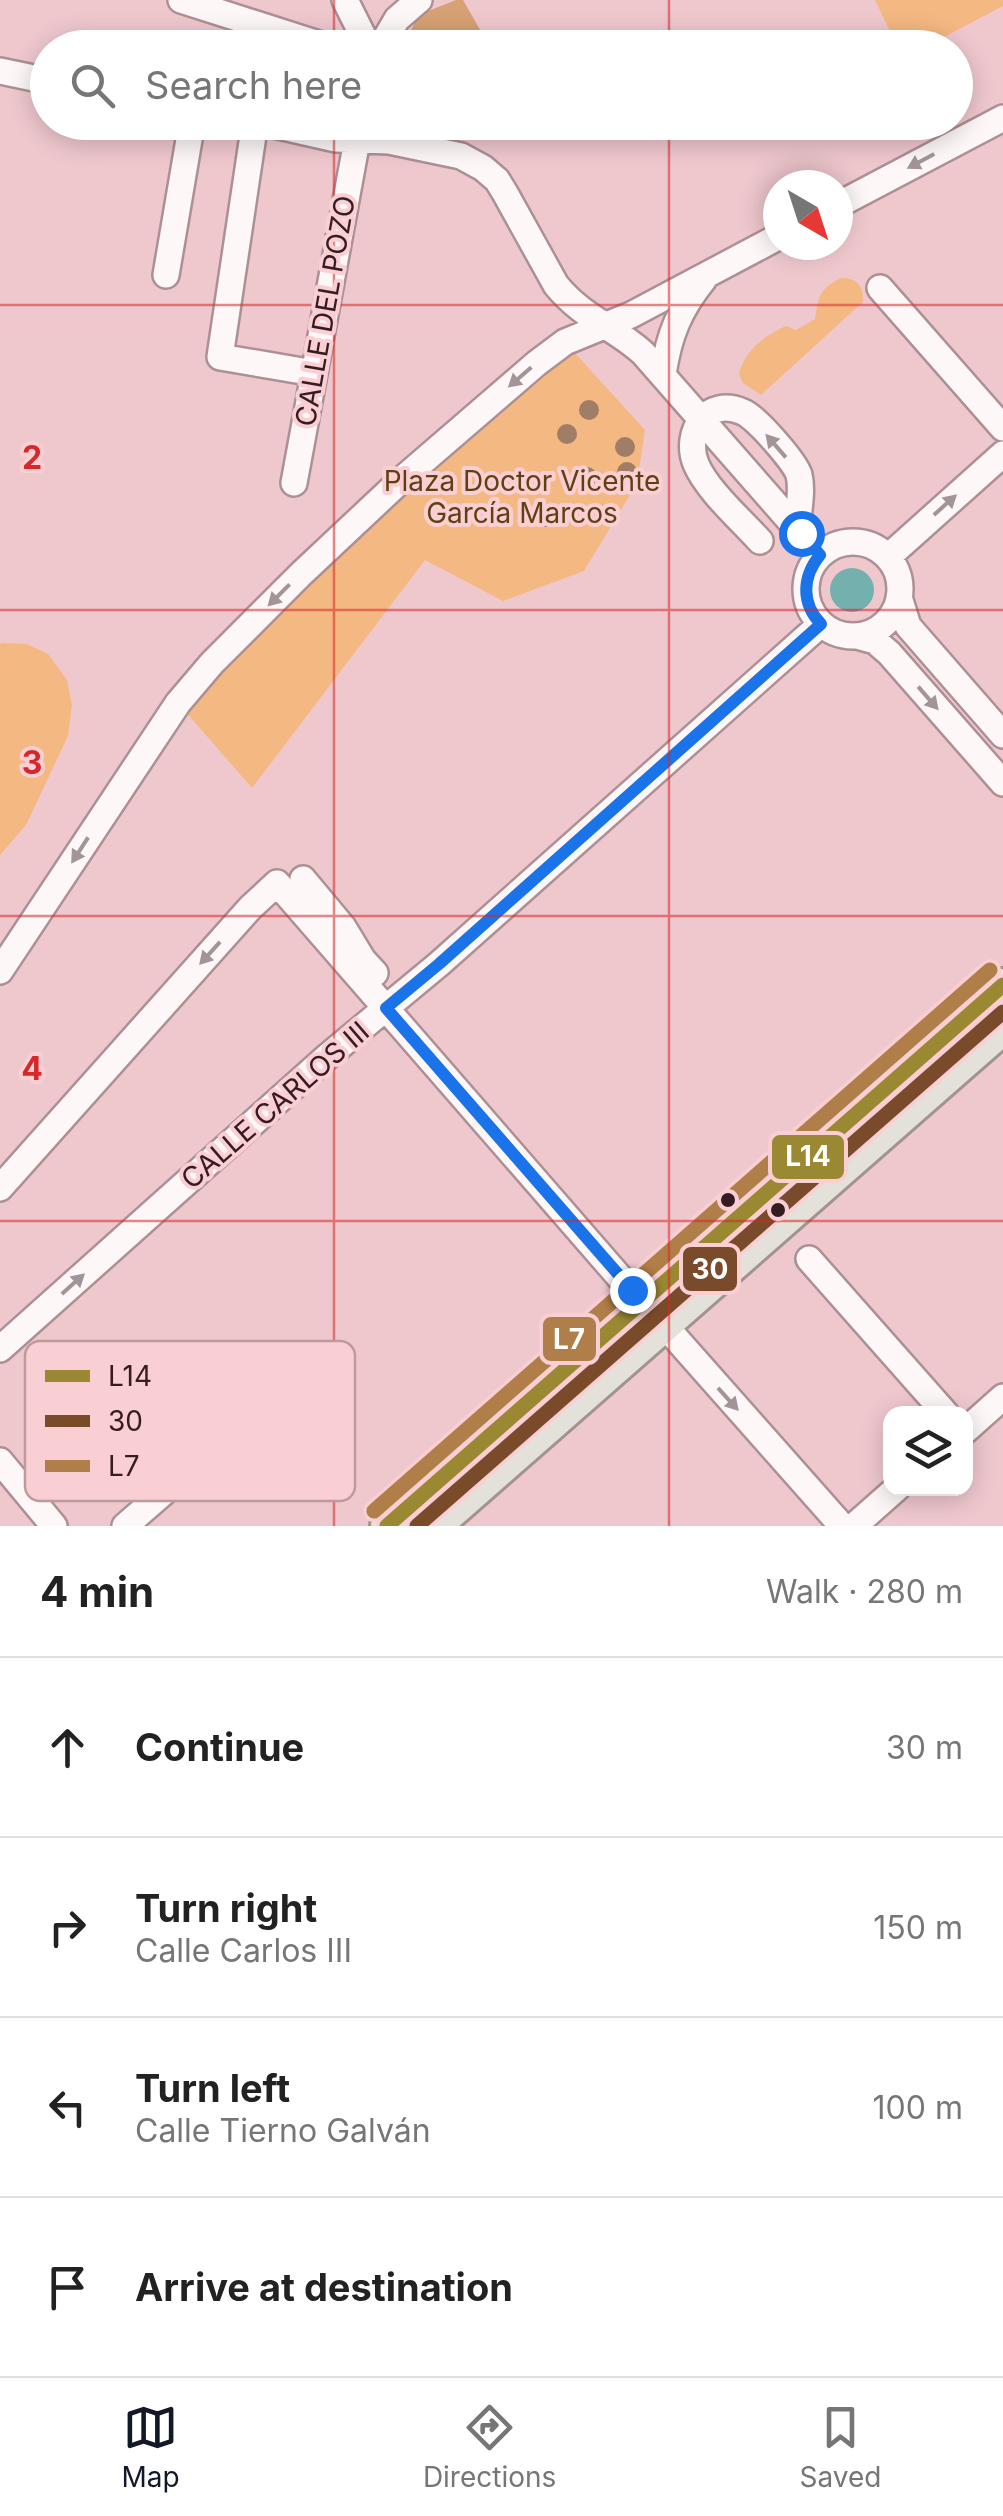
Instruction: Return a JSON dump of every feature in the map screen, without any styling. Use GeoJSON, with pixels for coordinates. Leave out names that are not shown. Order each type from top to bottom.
{"type":"FeatureCollection","features":[{"type":"Feature","properties":{"kind":"main road"},"geometry":{"type":"LineString","coordinates":[[434,1526],[1003,985]]}},
{"type":"Feature","properties":{"kind":"main road"},"geometry":{"type":"LineString","coordinates":[[387,1526],[1003,1028]]}},
{"type":"Feature","properties":{"kind":"street"},"geometry":{"type":"LineString","coordinates":[[181,0],[275,30]]}},
{"type":"Feature","properties":{"kind":"street"},"geometry":{"type":"LineString","coordinates":[[345,0],[360,30]]}},
{"type":"Feature","properties":{"kind":"street"},"geometry":{"type":"LineString","coordinates":[[391,30],[419,0]]}},
{"type":"Feature","properties":{"kind":"street"},"geometry":{"type":"LineString","coordinates":[[0,72],[30,78]]}},
{"type":"Feature","properties":{"kind":"street"},"geometry":{"type":"LineString","coordinates":[[973,134],[1003,118]]}},
{"type":"Feature","properties":{"kind":"street"},"geometry":{"type":"LineString","coordinates":[[166,275],[189,140]]}},
{"type":"Feature","properties":{"kind":"street"},"geometry":{"type":"LineString","coordinates":[[255,140],[220,357],[314,372]]}},
{"type":"Feature","properties":{"kind":"street","name":"CALLE DEL POZO"},"geometry":{"type":"LineString","coordinates":[[294,483],[357,140]]}},
{"type":"Feature","properties":{"kind":"street"},"geometry":{"type":"LineString","coordinates":[[386,140],[461,156],[483,168],[506,193],[556,285],[574,305],[633,344],[663,374],[820,555]]}},
{"type":"Feature","properties":{"kind":"street"},"geometry":{"type":"LineString","coordinates":[[853,197],[961,140]]}},
{"type":"Feature","properties":{"kind":"street"},"geometry":{"type":"LineString","coordinates":[[0,971],[159,730],[212,663],[301,574],[399,482],[565,342],[631,315],[763,245]]}},
{"type":"Feature","properties":{"kind":"street"},"geometry":{"type":"LineString","coordinates":[[663,374],[677,318],[707,275]]}},
{"type":"Feature","properties":{"kind":"street"},"geometry":{"type":"LineString","coordinates":[[880,288],[1003,428]]}},
{"type":"Feature","properties":{"kind":"street"},"geometry":{"type":"LineString","coordinates":[[760,541],[706,481],[694,459],[692,438],[696,425],[716,410],[741,411],[789,460],[799,477],[797,529]]}},
{"type":"Feature","properties":{"kind":"street"},"geometry":{"type":"LineString","coordinates":[[888,557],[1003,454]]}},
{"type":"Feature","properties":{"kind":"street"},"geometry":{"type":"LineString","coordinates":[[1003,735],[908,626],[899,597],[897,572],[888,557],[873,546],[855,542],[836,545],[820,555],[807,577],[806,594],[810,610],[821,624],[842,634],[875,640],[1003,784]]}},
{"type":"Feature","properties":{"kind":"street"},"geometry":{"type":"LineString","coordinates":[[857,636],[885,624],[899,597]]}},
{"type":"Feature","properties":{"kind":"street","name":"CALLE CARLOS III"},"geometry":{"type":"LineString","coordinates":[[0,1349],[821,624]]}},
{"type":"Feature","properties":{"kind":"street"},"geometry":{"type":"LineString","coordinates":[[0,1188],[250,908],[290,881],[654,1314],[842,1526]]}},
{"type":"Feature","properties":{"kind":"street"},"geometry":{"type":"LineString","coordinates":[[810,1258],[939,1406]]}},
{"type":"Feature","properties":{"kind":"street"},"geometry":{"type":"LineString","coordinates":[[973,1424],[1003,1397]]}},
{"type":"Feature","properties":{"kind":"street"},"geometry":{"type":"LineString","coordinates":[[4,1467],[25,1493]]}},
{"type":"Feature","properties":{"kind":"street"},"geometry":{"type":"LineString","coordinates":[[854,1526],[889,1496]]}},
{"type":"Feature","properties":{"kind":"street"},"geometry":{"type":"LineString","coordinates":[[32,1501],[51,1525]]}},
{"type":"Feature","properties":{"kind":"street"},"geometry":{"type":"LineString","coordinates":[[125,1526],[154,1501]]}},
{"type":"Feature","properties":{"kind":"green space"},"geometry":{"type":"Polygon","coordinates":[[[875,0],[1003,0],[1003,6],[957,30],[889,30],[875,0]]]}},
{"type":"Feature","properties":{"kind":"green space"},"geometry":{"type":"Polygon","coordinates":[[[841,278],[858,284],[863,302],[761,395],[743,383],[739,374],[751,351],[786,326],[796,330],[815,319],[821,294],[841,278]]]}},
{"type":"Feature","properties":{"kind":"green space","name":"Plaza Doctor Vicente García Marcos"},"geometry":{"type":"Polygon","coordinates":[[[565,342],[645,430],[637,483],[584,571],[503,601],[425,560],[252,788],[178,703],[565,342]]]}},
{"type":"Feature","properties":{"kind":"green space"},"geometry":{"type":"Polygon","coordinates":[[[0,644],[27,644],[48,654],[67,680],[72,705],[68,736],[26,825],[0,855],[0,644]]]}},
{"type":"Feature","properties":{"kind":"shaded area"},"geometry":{"type":"Polygon","coordinates":[[[463,0],[480,30],[411,30],[418,15],[463,0]]]}},
{"type":"Feature","properties":{"kind":"water"},"geometry":{"type":"Polygon","coordinates":[[[852,568],[867,575],[874,590],[867,605],[852,612],[837,605],[830,590],[837,575],[852,568]]]}},
{"type":"Feature","properties":{"kind":"transit line","name":"L7"},"geometry":{"type":"LineString","coordinates":[[374,1511],[990,970]]}},
{"type":"Feature","properties":{"kind":"transit line","name":"L14"},"geometry":{"type":"LineString","coordinates":[[387,1526],[1003,985]]}},
{"type":"Feature","properties":{"kind":"transit line","name":"30"},"geometry":{"type":"LineString","coordinates":[[417,1526],[1003,1012]]}},
{"type":"Feature","properties":{"kind":"route"},"geometry":{"type":"LineString","coordinates":[[632,1290],[386,1008],[821,624],[810,610],[806,594],[807,577],[820,555],[801,533]]}}]}
